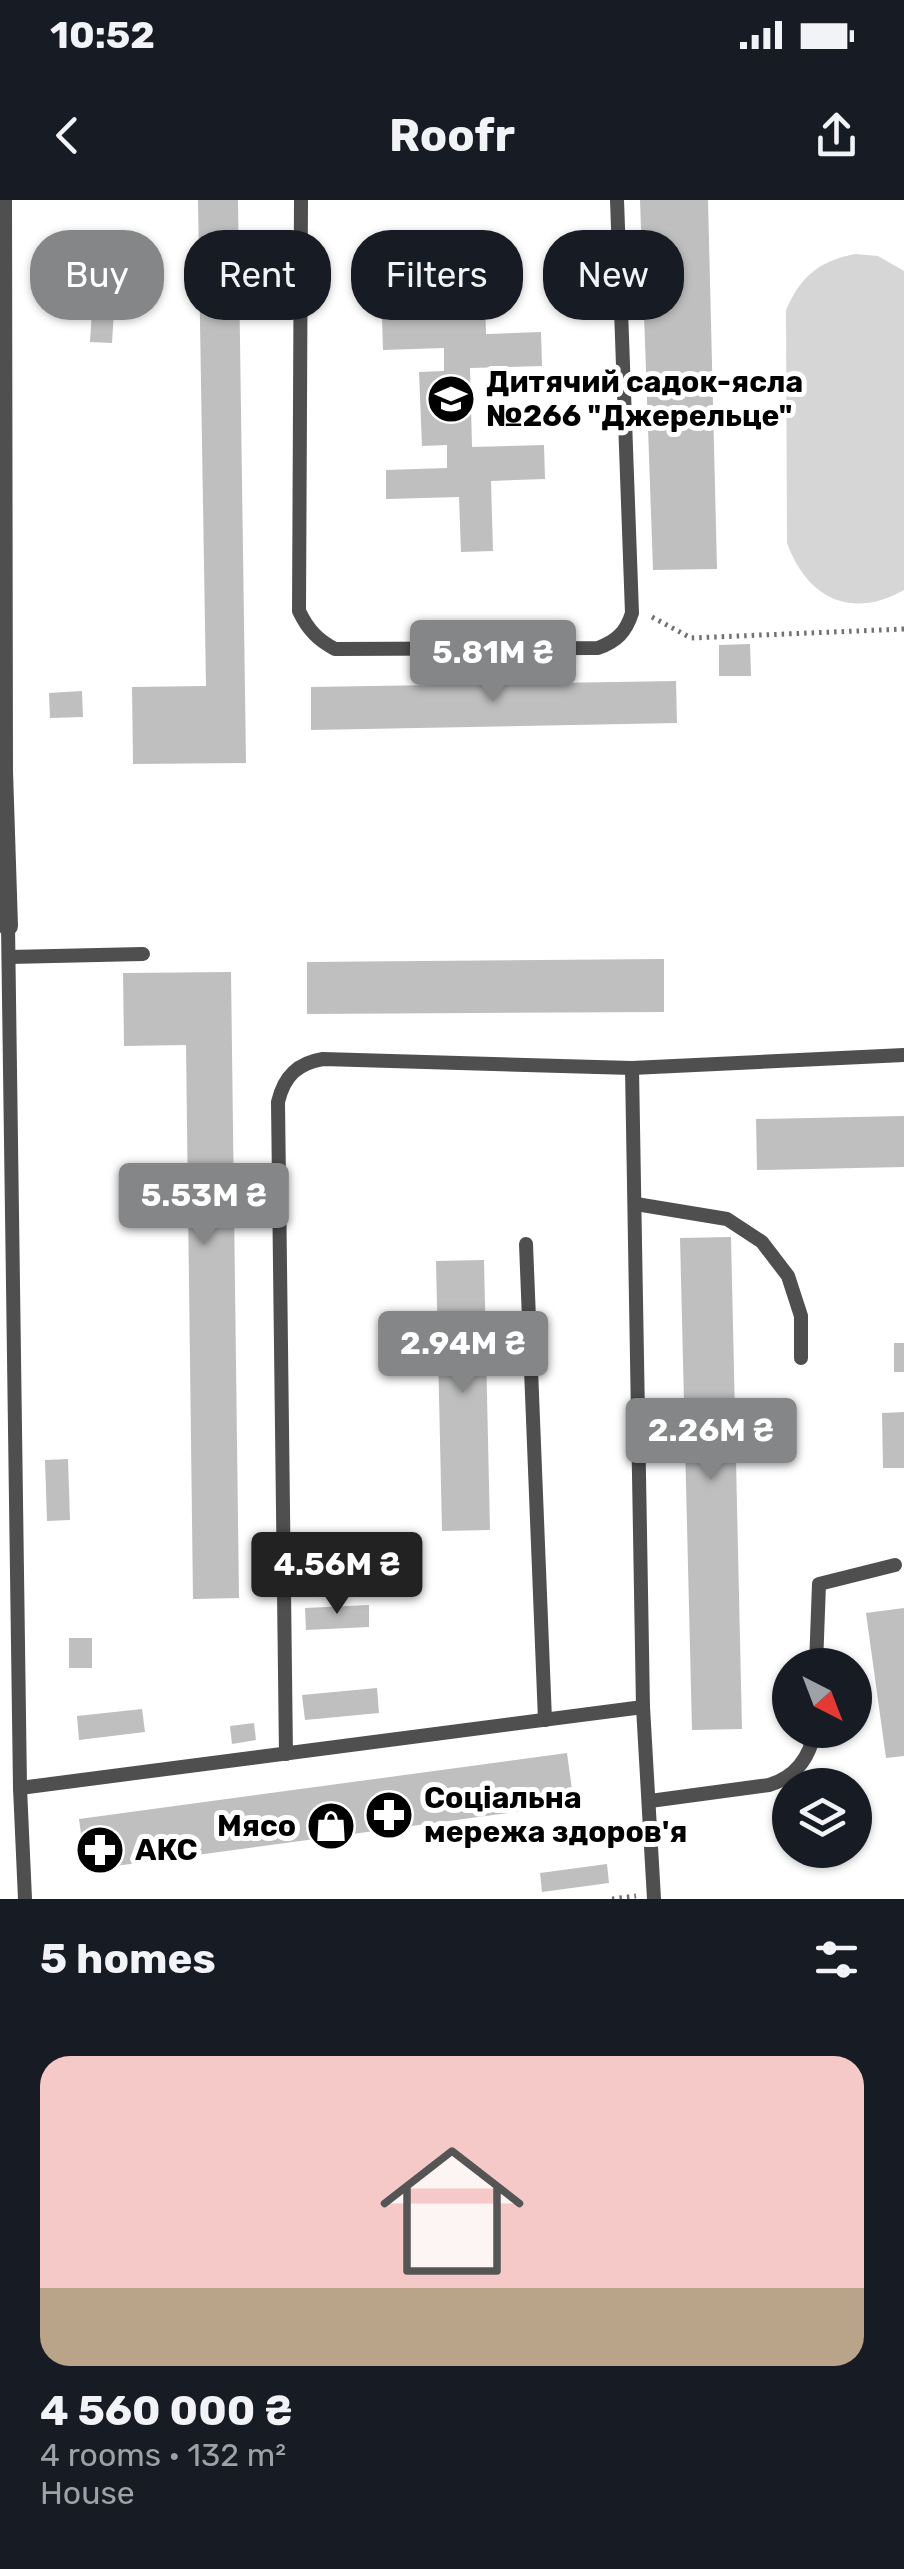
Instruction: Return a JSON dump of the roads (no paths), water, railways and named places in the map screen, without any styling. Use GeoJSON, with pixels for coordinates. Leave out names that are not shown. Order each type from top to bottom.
{"type":"FeatureCollection","features":[{"type":"Feature","properties":{"kind":"street"},"geometry":{"type":"LineString","coordinates":[[2,200],[4,926]]}},
{"type":"Feature","properties":{"kind":"lane"},"geometry":{"type":"LineString","coordinates":[[300,200],[300,612],[307,628],[335,649],[598,648],[621,636],[632,612],[617,200]]}},
{"type":"Feature","properties":{"kind":"lane"},"geometry":{"type":"LineString","coordinates":[[4,926],[9,957],[20,1788],[25,1899]]}},
{"type":"Feature","properties":{"kind":"lane"},"geometry":{"type":"LineString","coordinates":[[9,957],[143,954]]}},
{"type":"Feature","properties":{"kind":"lane"},"geometry":{"type":"LineString","coordinates":[[286,1754],[278,1102],[281,1088],[298,1067],[323,1059],[632,1068],[904,1056]]}},
{"type":"Feature","properties":{"kind":"lane"},"geometry":{"type":"LineString","coordinates":[[632,1068],[643,1707],[654,1899]]}},
{"type":"Feature","properties":{"kind":"lane"},"geometry":{"type":"LineString","coordinates":[[636,1204],[727,1219],[762,1242],[788,1276],[801,1316],[800,1358]]}},
{"type":"Feature","properties":{"kind":"lane"},"geometry":{"type":"LineString","coordinates":[[526,1244],[545,1720]]}},
{"type":"Feature","properties":{"kind":"lane"},"geometry":{"type":"LineString","coordinates":[[816,1648],[818,1584],[895,1566]]}},
{"type":"Feature","properties":{"kind":"lane"},"geometry":{"type":"LineString","coordinates":[[20,1788],[643,1707]]}},
{"type":"Feature","properties":{"kind":"lane"},"geometry":{"type":"LineString","coordinates":[[650,1801],[769,1786],[785,1780],[798,1768],[809,1748]]}},
{"type":"Feature","properties":{"kind":"place","name":"Дитячий садок-ясла №266 \"Джерельце\""},"geometry":{"type":"Point","coordinates":[451,399]}},
{"type":"Feature","properties":{"kind":"place","name":"Соціальна мережа здоров'я"},"geometry":{"type":"Point","coordinates":[389,1815]}},
{"type":"Feature","properties":{"kind":"place","name":"Мясо"},"geometry":{"type":"Point","coordinates":[331,1826]}},
{"type":"Feature","properties":{"kind":"place","name":"АКС"},"geometry":{"type":"Point","coordinates":[100,1850]}}]}
